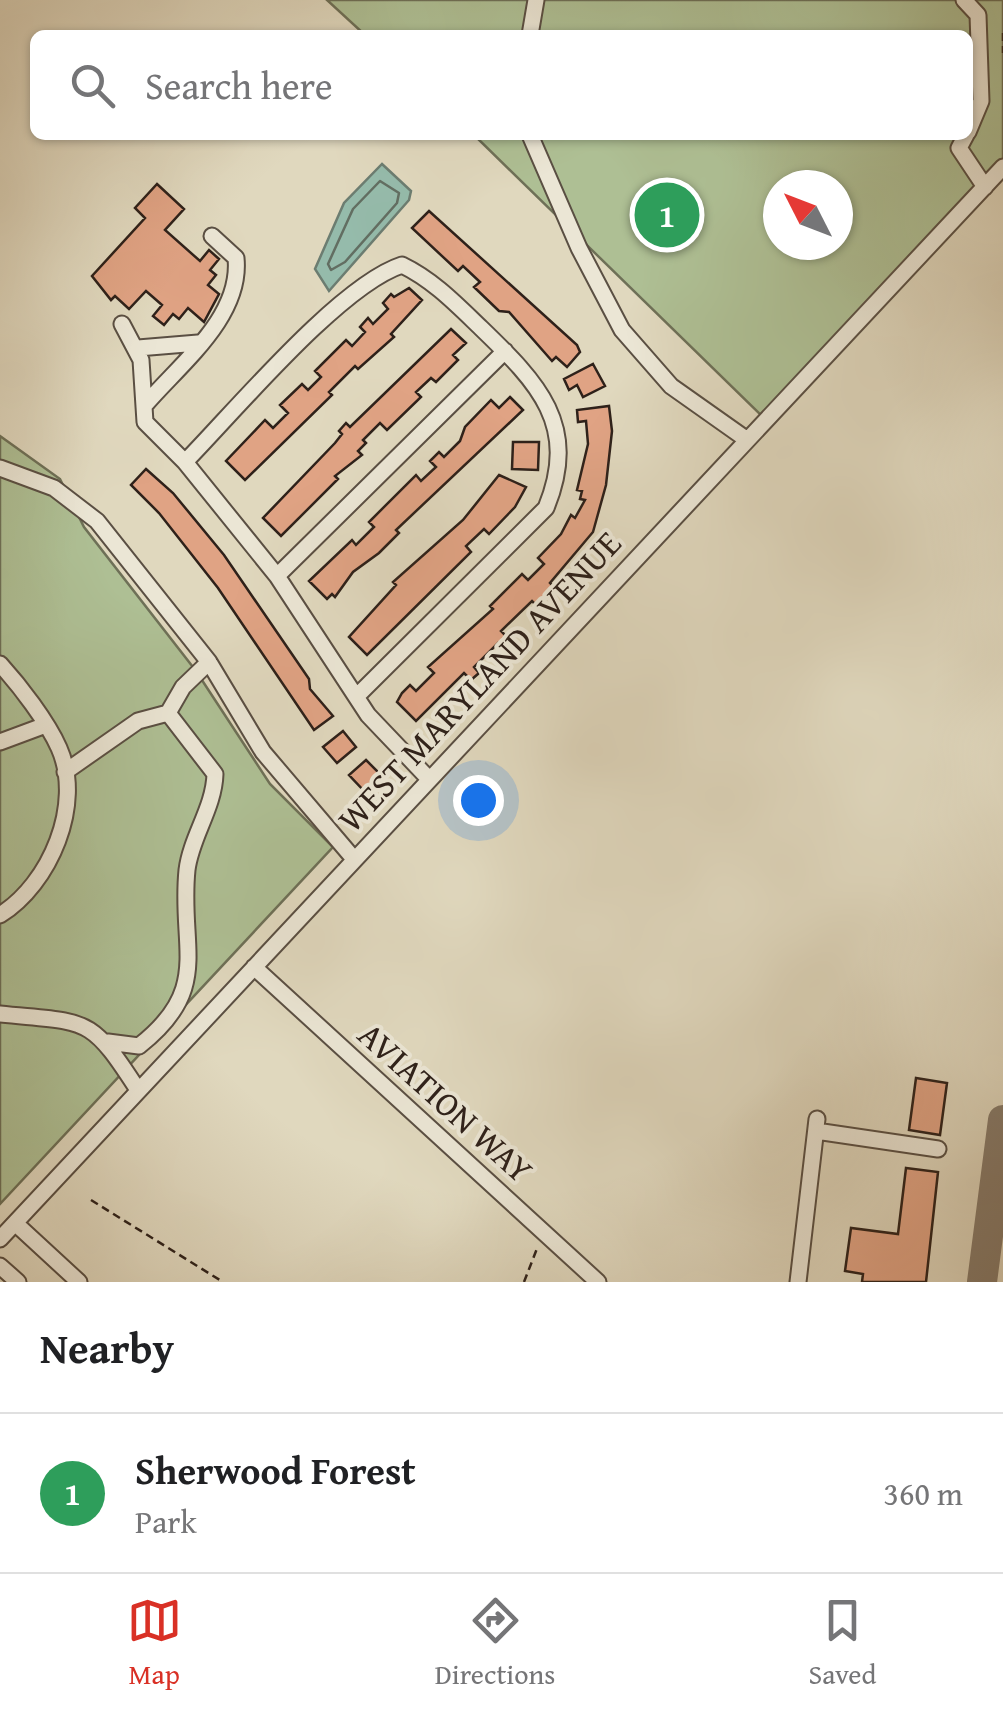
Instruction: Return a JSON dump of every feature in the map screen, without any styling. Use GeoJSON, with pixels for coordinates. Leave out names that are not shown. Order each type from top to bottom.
{"type":"FeatureCollection","features":[{"type":"Feature","properties":{"kind":"street"},"geometry":{"type":"LineString","coordinates":[[531,30],[536,0]]}},
{"type":"Feature","properties":{"kind":"street"},"geometry":{"type":"LineString","coordinates":[[964,0],[978,14],[981,101],[973,119]]}},
{"type":"Feature","properties":{"kind":"street"},"geometry":{"type":"LineString","coordinates":[[532,140],[579,248],[622,330],[671,386],[746,440]]}},
{"type":"Feature","properties":{"kind":"street"},"geometry":{"type":"LineString","coordinates":[[963,140],[959,148],[985,186]]}},
{"type":"Feature","properties":{"kind":"street","name":"WEST MARYLAND AVENUE"},"geometry":{"type":"LineString","coordinates":[[0,1239],[1003,167]]}},
{"type":"Feature","properties":{"kind":"street"},"geometry":{"type":"LineString","coordinates":[[144,405],[198,344],[234,295],[236,258],[212,236]]}},
{"type":"Feature","properties":{"kind":"street"},"geometry":{"type":"LineString","coordinates":[[185,462],[328,316],[376,273],[402,265],[426,277],[505,351],[546,397],[559,438],[557,482],[546,508],[357,696]]}},
{"type":"Feature","properties":{"kind":"street"},"geometry":{"type":"LineString","coordinates":[[122,324],[138,348],[145,422],[185,462],[278,576],[368,715],[429,779]]}},
{"type":"Feature","properties":{"kind":"street"},"geometry":{"type":"LineString","coordinates":[[138,348],[198,344]]}},
{"type":"Feature","properties":{"kind":"street"},"geometry":{"type":"LineString","coordinates":[[278,576],[505,351]]}},
{"type":"Feature","properties":{"kind":"street"},"geometry":{"type":"LineString","coordinates":[[0,468],[54,488],[98,521],[209,662],[263,752],[354,858]]}},
{"type":"Feature","properties":{"kind":"street"},"geometry":{"type":"LineString","coordinates":[[65,772],[138,721],[168,713],[183,687],[209,662]]}},
{"type":"Feature","properties":{"kind":"street"},"geometry":{"type":"LineString","coordinates":[[0,664],[59,748],[65,772],[60,841],[38,878],[0,914]]}},
{"type":"Feature","properties":{"kind":"street"},"geometry":{"type":"LineString","coordinates":[[108,1042],[139,1046],[171,1015],[188,982],[187,868],[215,774],[168,713]]}},
{"type":"Feature","properties":{"kind":"street"},"geometry":{"type":"LineString","coordinates":[[0,742],[43,726]]}},
{"type":"Feature","properties":{"kind":"street","name":"AVIATION WAY"},"geometry":{"type":"LineString","coordinates":[[254,967],[598,1282]]}},
{"type":"Feature","properties":{"kind":"street"},"geometry":{"type":"LineString","coordinates":[[0,1014],[85,1025],[108,1042],[138,1090]]}},
{"type":"Feature","properties":{"kind":"street"},"geometry":{"type":"LineString","coordinates":[[798,1282],[816,1125],[938,1149]]}},
{"type":"Feature","properties":{"kind":"street"},"geometry":{"type":"LineString","coordinates":[[15,1222],[79,1282]]}},
{"type":"Feature","properties":{"kind":"street"},"geometry":{"type":"LineString","coordinates":[[0,1266],[18,1282]]}},
{"type":"Feature","properties":{"kind":"path"},"geometry":{"type":"LineString","coordinates":[[1003,33],[1003,52]]}},
{"type":"Feature","properties":{"kind":"path"},"geometry":{"type":"LineString","coordinates":[[91,1200],[222,1282]]}},
{"type":"Feature","properties":{"kind":"path"},"geometry":{"type":"LineString","coordinates":[[524,1282],[543,1231]]}},
{"type":"Feature","properties":{"kind":"shaded area"},"geometry":{"type":"Polygon","coordinates":[[[327,0],[1003,0],[1003,167],[765,419],[479,140],[973,140],[973,30],[360,30],[327,0]]]}},
{"type":"Feature","properties":{"kind":"shaded area"},"geometry":{"type":"Polygon","coordinates":[[[0,436],[60,479],[84,527],[196,671],[270,784],[333,847],[0,1204],[0,436]]]}},
{"type":"Feature","properties":{"kind":"water"},"geometry":{"type":"Polygon","coordinates":[[[382,164],[411,191],[409,200],[329,291],[315,269],[344,203],[382,164]]]}},
{"type":"Feature","properties":{"kind":"building"},"geometry":{"type":"Polygon","coordinates":[[[157,184],[184,209],[165,230],[200,261],[209,250],[219,259],[210,270],[216,275],[208,285],[219,294],[204,322],[188,308],[179,319],[173,314],[164,325],[153,316],[162,305],[146,291],[129,309],[115,296],[111,300],[92,276],[145,218],[135,208],[157,184]]]}},
{"type":"Feature","properties":{"kind":"building"},"geometry":{"type":"Polygon","coordinates":[[[429,211],[577,345],[580,352],[567,367],[556,357],[552,361],[509,312],[499,311],[474,287],[480,282],[463,266],[458,271],[412,228],[429,211]]]}},
{"type":"Feature","properties":{"kind":"building"},"geometry":{"type":"Polygon","coordinates":[[[409,288],[422,300],[391,334],[394,337],[358,369],[355,366],[329,392],[332,395],[245,480],[226,461],[265,420],[273,428],[288,413],[280,405],[302,384],[308,390],[321,377],[315,371],[346,340],[352,346],[365,332],[360,327],[368,318],[373,324],[388,309],[383,303],[391,294],[394,297],[409,288]]]}},
{"type":"Feature","properties":{"kind":"building"},"geometry":{"type":"Polygon","coordinates":[[[451,329],[466,343],[453,355],[458,360],[436,382],[431,378],[416,392],[421,397],[387,430],[380,423],[363,440],[366,443],[358,451],[362,455],[335,476],[338,479],[281,536],[263,518],[335,443],[346,423],[350,427],[451,329]]]}},
{"type":"Feature","properties":{"kind":"building"},"geometry":{"type":"Polygon","coordinates":[[[593,364],[605,386],[583,397],[577,385],[569,390],[564,379],[593,364]]]}},
{"type":"Feature","properties":{"kind":"building"},"geometry":{"type":"Polygon","coordinates":[[[510,397],[523,410],[396,530],[399,533],[379,553],[353,572],[335,597],[332,594],[327,599],[309,581],[352,540],[356,545],[374,527],[369,522],[416,475],[421,481],[436,467],[430,461],[439,452],[444,457],[460,441],[465,427],[491,400],[499,408],[510,397]]]}},
{"type":"Feature","properties":{"kind":"building"},"geometry":{"type":"Polygon","coordinates":[[[609,406],[612,431],[606,485],[593,532],[550,583],[555,588],[537,606],[532,601],[501,631],[510,640],[503,648],[498,643],[474,667],[479,673],[471,680],[464,673],[416,721],[397,702],[402,693],[410,685],[416,691],[434,673],[428,667],[493,609],[490,606],[522,574],[528,580],[544,564],[538,558],[561,534],[571,515],[575,518],[585,500],[580,499],[582,491],[577,490],[588,444],[586,421],[578,422],[577,410],[609,406]]]}},
{"type":"Feature","properties":{"kind":"building"},"geometry":{"type":"Polygon","coordinates":[[[513,442],[539,442],[538,470],[512,469],[513,442]]]}},
{"type":"Feature","properties":{"kind":"building"},"geometry":{"type":"Polygon","coordinates":[[[146,469],[173,493],[224,555],[309,679],[310,689],[333,716],[314,730],[218,588],[159,513],[131,485],[146,469]]]}},
{"type":"Feature","properties":{"kind":"building"},"geometry":{"type":"Polygon","coordinates":[[[499,475],[526,487],[515,507],[489,534],[484,529],[466,546],[471,552],[367,655],[349,637],[396,585],[393,582],[463,520],[499,475]]]}},
{"type":"Feature","properties":{"kind":"building"},"geometry":{"type":"Polygon","coordinates":[[[343,731],[356,747],[337,763],[323,747],[343,731]]]}},
{"type":"Feature","properties":{"kind":"building"},"geometry":{"type":"Polygon","coordinates":[[[366,760],[383,777],[366,793],[349,775],[366,760]]]}},
{"type":"Feature","properties":{"kind":"building"},"geometry":{"type":"Polygon","coordinates":[[[916,1078],[947,1083],[940,1135],[909,1130],[916,1078]]]}},
{"type":"Feature","properties":{"kind":"building"},"geometry":{"type":"Polygon","coordinates":[[[906,1168],[938,1172],[926,1282],[862,1282],[863,1274],[845,1271],[851,1228],[898,1234],[906,1168]]]}},
{"type":"Feature","properties":{"kind":"taxiway"},"geometry":{"type":"LineString","coordinates":[[982,1282],[1003,1120]]}},
{"type":"Feature","properties":{"kind":"place","name":"Sherwood Forest"},"geometry":{"type":"Point","coordinates":[667,215]}}]}
